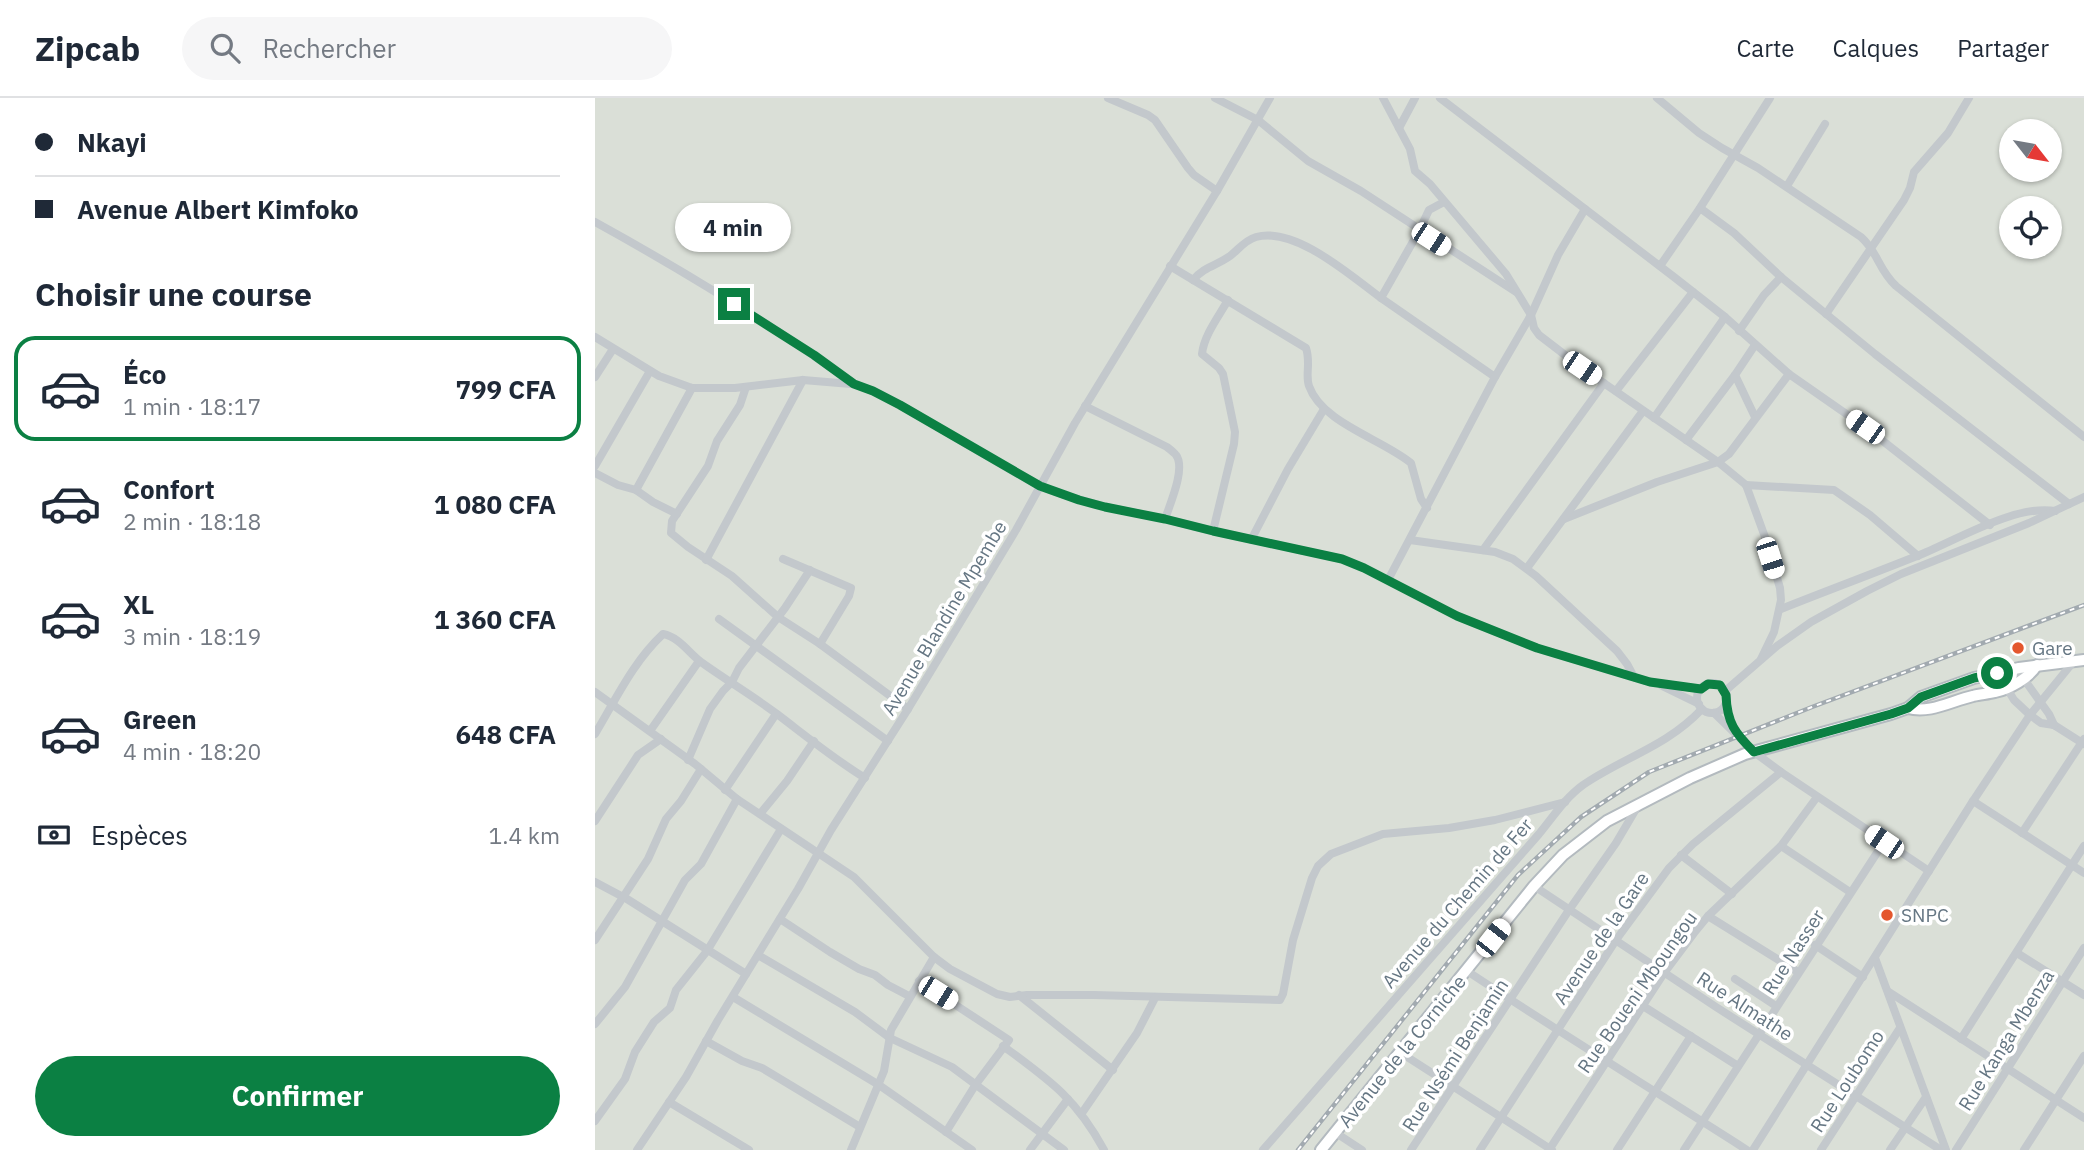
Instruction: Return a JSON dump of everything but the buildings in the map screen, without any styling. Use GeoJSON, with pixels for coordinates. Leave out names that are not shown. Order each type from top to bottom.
{"type":"FeatureCollection","features":[{"type":"Feature","properties":{"kind":"street"},"geometry":{"type":"LineString","coordinates":[[1108,98],[1155,120],[1194,175],[1217,191]]}},
{"type":"Feature","properties":{"kind":"street"},"geometry":{"type":"LineString","coordinates":[[1215,98],[1258,120],[1308,161],[1361,191],[1518,294]]}},
{"type":"Feature","properties":{"kind":"street","name":"Avenue Blandine Mpembe"},"geometry":{"type":"LineString","coordinates":[[637,1150],[686,1077],[817,855],[1016,530],[1085,406],[1217,191],[1270,98]]}},
{"type":"Feature","properties":{"kind":"street"},"geometry":{"type":"LineString","coordinates":[[1383,98],[1410,149],[1415,171],[1430,184],[1506,274],[1531,315],[1534,328],[1545,341],[1718,462],[1746,485],[1780,588],[1781,609],[1761,659]]}},
{"type":"Feature","properties":{"kind":"street"},"geometry":{"type":"LineString","coordinates":[[1399,128],[1415,98]]}},
{"type":"Feature","properties":{"kind":"street"},"geometry":{"type":"LineString","coordinates":[[1440,98],[1725,317],[1789,374],[1865,427],[1990,524]]}},
{"type":"Feature","properties":{"kind":"street"},"geometry":{"type":"LineString","coordinates":[[1657,98],[1674,105],[1699,133],[1787,186],[1872,246],[1883,272],[1896,286],[2084,437]]}},
{"type":"Feature","properties":{"kind":"street"},"geometry":{"type":"LineString","coordinates":[[1660,266],[1770,98]]}},
{"type":"Feature","properties":{"kind":"street"},"geometry":{"type":"LineString","coordinates":[[1826,314],[1907,194],[1914,172],[1948,133],[1969,98]]}},
{"type":"Feature","properties":{"kind":"street"},"geometry":{"type":"LineString","coordinates":[[1787,186],[1825,124]]}},
{"type":"Feature","properties":{"kind":"street"},"geometry":{"type":"LineString","coordinates":[[1381,298],[1429,210],[1444,202]]}},
{"type":"Feature","properties":{"kind":"street"},"geometry":{"type":"LineString","coordinates":[[1700,208],[1734,233],[1781,277],[1875,354],[2069,504]]}},
{"type":"Feature","properties":{"kind":"street"},"geometry":{"type":"LineString","coordinates":[[1388,580],[1495,377],[1531,315],[1557,255],[1585,209]]}},
{"type":"Feature","properties":{"kind":"street"},"geometry":{"type":"LineString","coordinates":[[595,222],[756,317],[854,384],[900,405],[1040,486],[1105,507],[1342,559],[1457,616],[1537,648],[1656,683],[1701,689]]}},
{"type":"Feature","properties":{"kind":"street"},"geometry":{"type":"LineString","coordinates":[[1193,280],[1207,267],[1227,258],[1255,237],[1272,236],[1291,240],[1320,254],[1495,377]]}},
{"type":"Feature","properties":{"kind":"street"},"geometry":{"type":"LineString","coordinates":[[1170,266],[1306,348],[1309,360],[1307,382],[1324,408],[1411,463],[1421,499],[1427,508]]}},
{"type":"Feature","properties":{"kind":"street"},"geometry":{"type":"LineString","coordinates":[[1739,331],[1764,295],[1781,277]]}},
{"type":"Feature","properties":{"kind":"street"},"geometry":{"type":"LineString","coordinates":[[1616,391],[1693,292]]}},
{"type":"Feature","properties":{"kind":"street"},"geometry":{"type":"LineString","coordinates":[[1213,531],[1235,432],[1223,374],[1202,354],[1207,336],[1228,300]]}},
{"type":"Feature","properties":{"kind":"street"},"geometry":{"type":"LineString","coordinates":[[1654,418],[1725,317]]}},
{"type":"Feature","properties":{"kind":"street"},"geometry":{"type":"LineString","coordinates":[[595,337],[650,371],[692,388],[746,387],[803,380],[854,384]]}},
{"type":"Feature","properties":{"kind":"street"},"geometry":{"type":"LineString","coordinates":[[1686,440],[1755,345]]}},
{"type":"Feature","properties":{"kind":"street"},"geometry":{"type":"LineString","coordinates":[[595,377],[613,349]]}},
{"type":"Feature","properties":{"kind":"street"},"geometry":{"type":"LineString","coordinates":[[595,466],[650,371]]}},
{"type":"Feature","properties":{"kind":"street"},"geometry":{"type":"LineString","coordinates":[[1564,519],[1657,482],[1718,462],[1728,454],[1789,374]]}},
{"type":"Feature","properties":{"kind":"street"},"geometry":{"type":"LineString","coordinates":[[1735,375],[1755,417]]}},
{"type":"Feature","properties":{"kind":"street"},"geometry":{"type":"LineString","coordinates":[[706,560],[803,380]]}},
{"type":"Feature","properties":{"kind":"street"},"geometry":{"type":"LineString","coordinates":[[1483,551],[1604,383]]}},
{"type":"Feature","properties":{"kind":"street"},"geometry":{"type":"LineString","coordinates":[[746,387],[740,405],[717,441],[708,466],[671,526],[673,535],[732,576],[778,617],[820,644],[908,709]]}},
{"type":"Feature","properties":{"kind":"street"},"geometry":{"type":"LineString","coordinates":[[636,491],[692,388]]}},
{"type":"Feature","properties":{"kind":"street"},"geometry":{"type":"LineString","coordinates":[[1085,406],[1176,454],[1177,484],[1165,519]]}},
{"type":"Feature","properties":{"kind":"street"},"geometry":{"type":"LineString","coordinates":[[1251,540],[1324,408]]}},
{"type":"Feature","properties":{"kind":"street"},"geometry":{"type":"LineString","coordinates":[[1527,568],[1643,411]]}},
{"type":"Feature","properties":{"kind":"street"},"geometry":{"type":"LineString","coordinates":[[595,473],[636,491],[677,514]]}},
{"type":"Feature","properties":{"kind":"street"},"geometry":{"type":"LineString","coordinates":[[1746,485],[1834,491],[1870,515],[1918,556]]}},
{"type":"Feature","properties":{"kind":"street"},"geometry":{"type":"LineString","coordinates":[[1725,691],[1761,659],[1811,622],[1867,591],[2084,497]]}},
{"type":"Feature","properties":{"kind":"street"},"geometry":{"type":"LineString","coordinates":[[1781,609],[1918,556],[1990,524],[2031,510],[2055,511]]}},
{"type":"Feature","properties":{"kind":"street"},"geometry":{"type":"LineString","coordinates":[[1410,540],[1504,556],[1527,568],[1617,651],[1635,677]]}},
{"type":"Feature","properties":{"kind":"street"},"geometry":{"type":"LineString","coordinates":[[783,559],[844,584],[851,591],[820,644]]}},
{"type":"Feature","properties":{"kind":"street"},"geometry":{"type":"LineString","coordinates":[[688,760],[711,709],[810,570]]}},
{"type":"Feature","properties":{"kind":"street"},"geometry":{"type":"LineString","coordinates":[[719,619],[888,741]]}},
{"type":"Feature","properties":{"kind":"street"},"geometry":{"type":"LineString","coordinates":[[595,734],[636,665],[663,634],[677,640],[699,661],[814,741],[841,764],[865,778]]}},
{"type":"Feature","properties":{"kind":"street"},"geometry":{"type":"LineString","coordinates":[[650,731],[699,661]]}},
{"type":"Feature","properties":{"kind":"street"},"geometry":{"type":"LineString","coordinates":[[1753,1150],[2030,715],[2081,661]]}},
{"type":"Feature","properties":{"kind":"street","name":"Avenue de la Corniche"},"geometry":{"type":"LineString","coordinates":[[1908,708],[1921,712],[1974,695],[1997,692],[2006,688],[2021,673],[2037,665],[2081,661]]}},
{"type":"Feature","properties":{"kind":"street"},"geometry":{"type":"LineString","coordinates":[[1997,673],[2014,700],[2030,715],[2041,723],[2054,725],[2083,742],[2022,833]]}},
{"type":"Feature","properties":{"kind":"street","name":"Avenue de la Corniche"},"geometry":{"type":"LineString","coordinates":[[1321,1150],[1534,886],[1563,855],[1607,821],[1721,763],[1908,708],[1921,697],[1974,678],[1997,673],[2021,673]]}},
{"type":"Feature","properties":{"kind":"street"},"geometry":{"type":"LineString","coordinates":[[2021,673],[2054,725]]}},
{"type":"Feature","properties":{"kind":"street"},"geometry":{"type":"LineString","coordinates":[[1656,683],[1714,713],[1754,752],[1781,772],[1929,871]]}},
{"type":"Feature","properties":{"kind":"street"},"geometry":{"type":"LineString","coordinates":[[1700,707],[1697,696],[1701,689],[1708,684],[1716,684],[1725,691],[1727,698],[1721,710],[1714,713]]}},
{"type":"Feature","properties":{"kind":"street"},"geometry":{"type":"LineString","coordinates":[[595,692],[701,769],[737,799],[860,883],[934,957],[997,994],[1010,997],[1280,1000],[1296,927],[1312,878],[1318,866],[1331,854],[1383,834],[1449,828],[1495,820],[1565,802]]}},
{"type":"Feature","properties":{"kind":"street"},"geometry":{"type":"LineString","coordinates":[[1725,705],[1734,733]]}},
{"type":"Feature","properties":{"kind":"street","name":"Avenue du Chemin de Fer"},"geometry":{"type":"LineString","coordinates":[[1263,1150],[1565,802],[1584,785],[1640,755],[1682,728],[1700,707]]}},
{"type":"Feature","properties":{"kind":"street"},"geometry":{"type":"LineString","coordinates":[[725,790],[776,714]]}},
{"type":"Feature","properties":{"kind":"street"},"geometry":{"type":"LineString","coordinates":[[595,821],[638,755],[661,739]]}},
{"type":"Feature","properties":{"kind":"street"},"geometry":{"type":"LineString","coordinates":[[760,814],[814,741]]}},
{"type":"Feature","properties":{"kind":"street"},"geometry":{"type":"LineString","coordinates":[[595,940],[648,859],[666,819],[701,769]]}},
{"type":"Feature","properties":{"kind":"street","name":"Avenue de la Gare"},"geometry":{"type":"LineString","coordinates":[[1480,1150],[1616,940],[1653,889],[1681,855],[1781,772]]}},
{"type":"Feature","properties":{"kind":"street","name":"Rue Boueni Mboungou"},"geometry":{"type":"LineString","coordinates":[[1550,1150],[1664,973],[1708,916],[1781,846],[1817,797]]}},
{"type":"Feature","properties":{"kind":"street"},"geometry":{"type":"LineString","coordinates":[[595,1024],[625,987],[661,920],[685,880],[701,864],[737,799]]}},
{"type":"Feature","properties":{"kind":"street"},"geometry":{"type":"LineString","coordinates":[[1973,801],[2084,873]]}},
{"type":"Feature","properties":{"kind":"street","name":"Rue Nsémi Benjamin"},"geometry":{"type":"LineString","coordinates":[[1411,1150],[1641,802]]}},
{"type":"Feature","properties":{"kind":"street"},"geometry":{"type":"LineString","coordinates":[[595,1121],[625,1079],[635,1052],[651,1026],[670,1008],[676,990],[706,951],[781,829]]}},
{"type":"Feature","properties":{"kind":"street","name":"Rue Nasser"},"geometry":{"type":"LineString","coordinates":[[1684,1150],[1884,842]]}},
{"type":"Feature","properties":{"kind":"street"},"geometry":{"type":"LineString","coordinates":[[1781,846],[1850,892]]}},
{"type":"Feature","properties":{"kind":"street"},"geometry":{"type":"LineString","coordinates":[[1961,1039],[2084,846]]}},
{"type":"Feature","properties":{"kind":"street"},"geometry":{"type":"LineString","coordinates":[[1681,855],[1732,894]]}},
{"type":"Feature","properties":{"kind":"street"},"geometry":{"type":"LineString","coordinates":[[595,882],[746,974]]}},
{"type":"Feature","properties":{"kind":"street","name":"Rue Almathe"},"geometry":{"type":"LineString","coordinates":[[1534,886],[1758,1034],[1941,1150]]}},
{"type":"Feature","properties":{"kind":"street"},"geometry":{"type":"LineString","coordinates":[[1708,916],[1798,972]]}},
{"type":"Feature","properties":{"kind":"street"},"geometry":{"type":"LineString","coordinates":[[780,919],[831,953],[859,969],[870,972],[909,996]]}},
{"type":"Feature","properties":{"kind":"street"},"geometry":{"type":"LineString","coordinates":[[1815,946],[1863,977]]}},
{"type":"Feature","properties":{"kind":"street","name":"Rue Kanga Mbenza"},"geometry":{"type":"LineString","coordinates":[[1956,1150],[2084,948]]}},
{"type":"Feature","properties":{"kind":"street"},"geometry":{"type":"LineString","coordinates":[[2017,953],[2084,995]]}},
{"type":"Feature","properties":{"kind":"street"},"geometry":{"type":"LineString","coordinates":[[758,955],[855,1012],[890,1038],[952,1067],[1064,1150]]}},
{"type":"Feature","properties":{"kind":"street"},"geometry":{"type":"LineString","coordinates":[[851,1150],[879,1085],[891,1031],[934,957]]}},
{"type":"Feature","properties":{"kind":"street"},"geometry":{"type":"LineString","coordinates":[[1875,958],[1946,1150]]}},
{"type":"Feature","properties":{"kind":"street"},"geometry":{"type":"LineString","coordinates":[[1467,971],[1747,1150]]}},
{"type":"Feature","properties":{"kind":"street"},"geometry":{"type":"LineString","coordinates":[[1735,979],[1776,1006]]}},
{"type":"Feature","properties":{"kind":"street"},"geometry":{"type":"LineString","coordinates":[[919,981],[1009,1040],[976,1084],[946,1132]]}},
{"type":"Feature","properties":{"kind":"street"},"geometry":{"type":"LineString","coordinates":[[1889,992],[2084,1118]]}},
{"type":"Feature","properties":{"kind":"street"},"geometry":{"type":"LineString","coordinates":[[1019,995],[1113,1070]]}},
{"type":"Feature","properties":{"kind":"street"},"geometry":{"type":"LineString","coordinates":[[733,997],[879,1085],[972,1150]]}},
{"type":"Feature","properties":{"kind":"street"},"geometry":{"type":"LineString","coordinates":[[1082,1113],[1137,1033],[1155,998]]}},
{"type":"Feature","properties":{"kind":"street"},"geometry":{"type":"LineString","coordinates":[[1643,1006],[1738,1066]]}},
{"type":"Feature","properties":{"kind":"street","name":"Rue Loubomo"},"geometry":{"type":"LineString","coordinates":[[1821,1150],[1900,1028]]}},
{"type":"Feature","properties":{"kind":"street"},"geometry":{"type":"LineString","coordinates":[[1617,1150],[1691,1036]]}},
{"type":"Feature","properties":{"kind":"street"},"geometry":{"type":"LineString","coordinates":[[706,1041],[742,1061],[762,1068],[860,1127]]}},
{"type":"Feature","properties":{"kind":"street"},"geometry":{"type":"LineString","coordinates":[[1003,1046],[1041,1073],[1082,1113],[1104,1150]]}},
{"type":"Feature","properties":{"kind":"street"},"geometry":{"type":"LineString","coordinates":[[1401,1053],[1453,1084],[1550,1150]]}},
{"type":"Feature","properties":{"kind":"street"},"geometry":{"type":"LineString","coordinates":[[2024,1150],[2084,1056]]}},
{"type":"Feature","properties":{"kind":"street"},"geometry":{"type":"LineString","coordinates":[[1890,1150],[1926,1097]]}},
{"type":"Feature","properties":{"kind":"street"},"geometry":{"type":"LineString","coordinates":[[1030,1150],[1068,1099]]}},
{"type":"Feature","properties":{"kind":"street"},"geometry":{"type":"LineString","coordinates":[[669,1102],[748,1150]]}},
{"type":"Feature","properties":{"kind":"street"},"geometry":{"type":"LineString","coordinates":[[1336,1133],[1362,1150]]}},
{"type":"Feature","properties":{"kind":"shaded area"},"geometry":{"type":"Polygon","coordinates":[[[595,98],[2084,98],[2084,1150],[595,1150],[595,98]]]}},
{"type":"Feature","properties":{"kind":"railway"},"geometry":{"type":"LineString","coordinates":[[1298,1150],[1518,875],[1581,817],[1649,772],[1812,707],[2084,605]]}},
{"type":"Feature","properties":{"kind":"place","name":"Gare"},"geometry":{"type":"Point","coordinates":[2018,648]}},
{"type":"Feature","properties":{"kind":"place","name":"SNPC"},"geometry":{"type":"Point","coordinates":[1887,915]}},
{"type":"Feature","properties":{"kind":"route"},"geometry":{"type":"LineString","coordinates":[[734,304],[854,384],[900,405],[1040,486],[1105,507],[1342,559],[1457,616],[1537,648],[1611,671],[1650,682],[1701,689],[1708,684],[1720,685],[1726,695],[1725,705],[1734,733],[1754,752],[1891,714],[1908,708],[1921,697],[1974,678],[1997,673]]}}]}
